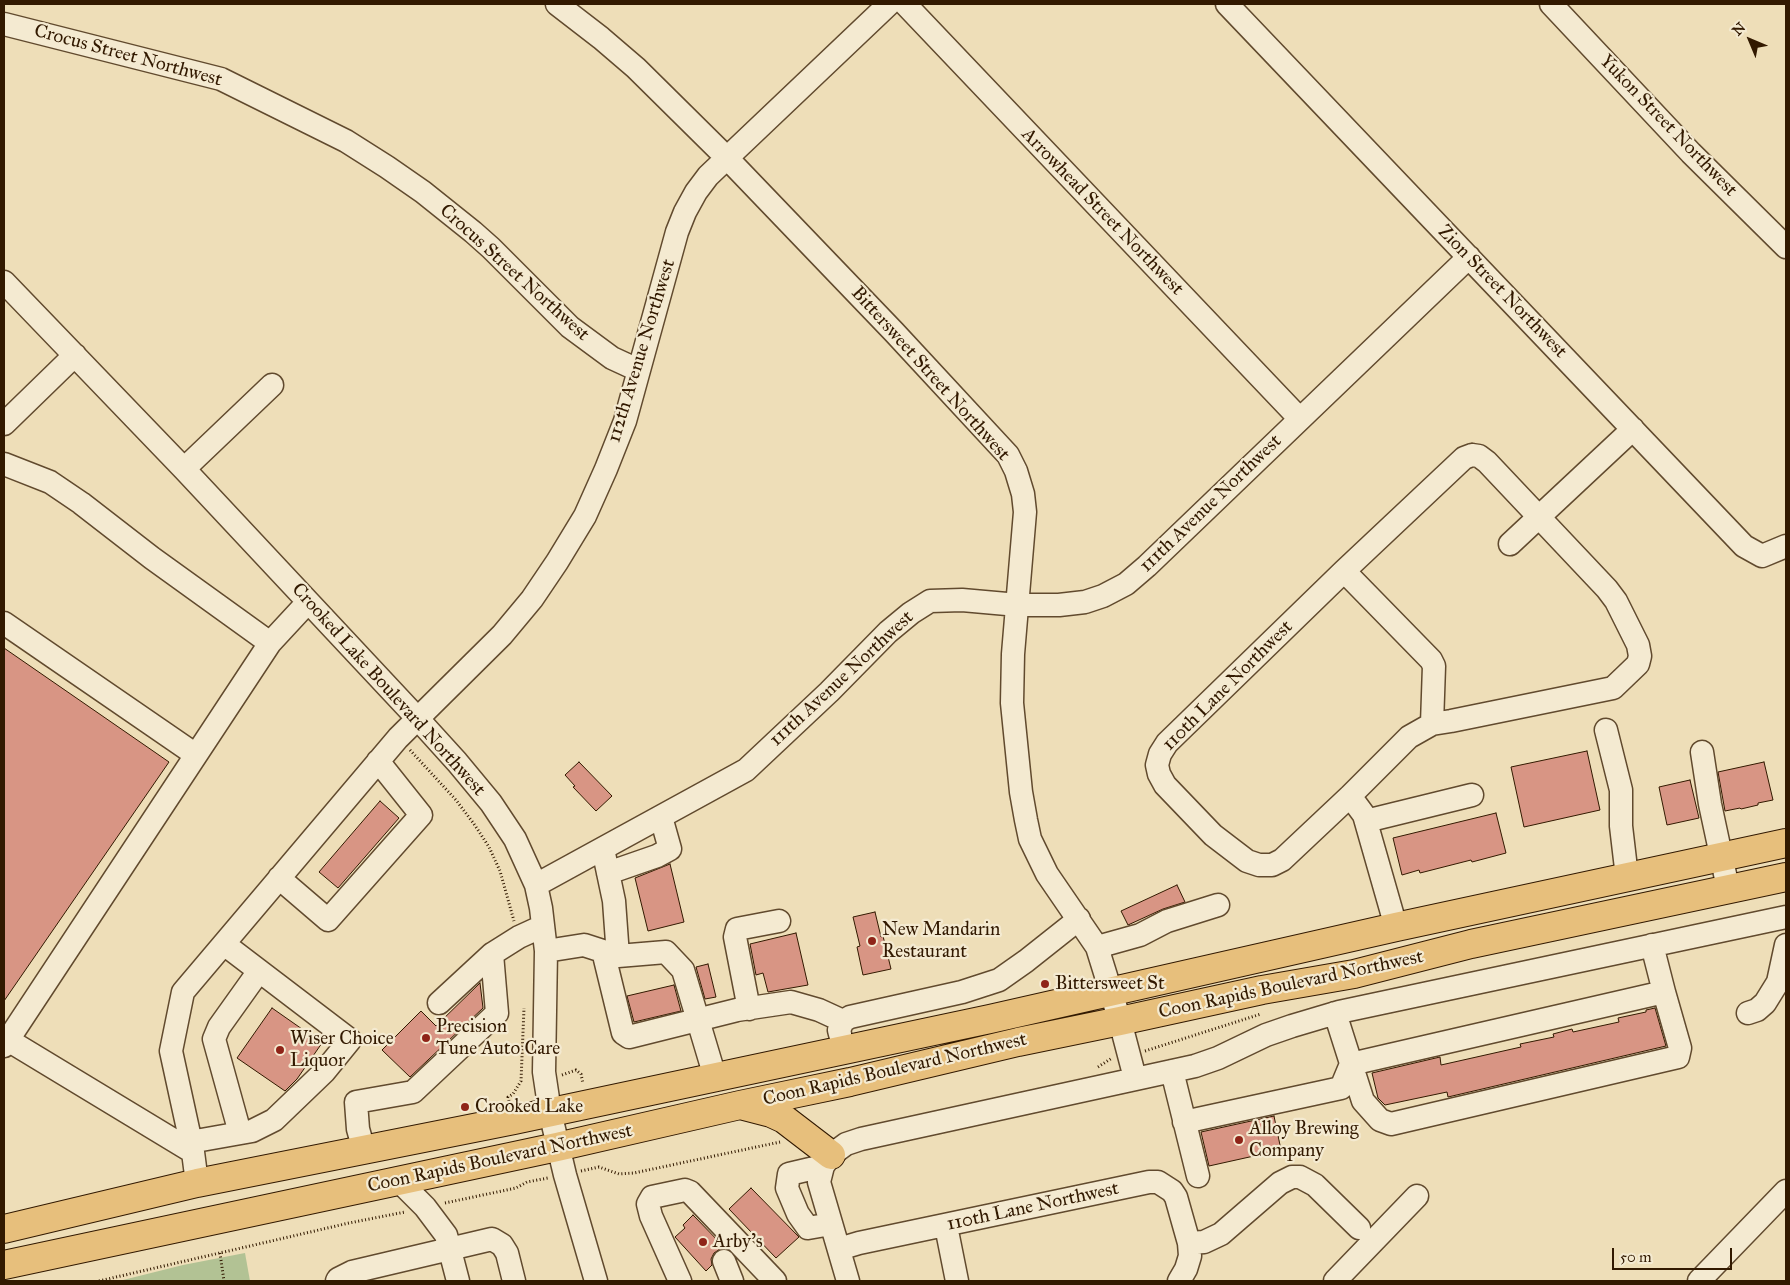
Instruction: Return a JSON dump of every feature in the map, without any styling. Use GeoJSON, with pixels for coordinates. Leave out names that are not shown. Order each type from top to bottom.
{"type":"FeatureCollection","features":[{"type":"Feature","properties":{"kind":"main road","name":"Coon Rapids Boulevard Northwest"},"geometry":{"type":"LineString","coordinates":[[4,1229],[197,1183],[550,1112],[990,1019],[1111,990],[1396,927],[1786,844]]}},
{"type":"Feature","properties":{"kind":"main road","name":"Coon Rapids Boulevard Northwest"},"geometry":{"type":"LineString","coordinates":[[4,1265],[558,1147],[850,1082],[1018,1042],[1262,990],[1354,974],[1471,944],[1786,877]]}},
{"type":"Feature","properties":{"kind":"main road"},"geometry":{"type":"LineString","coordinates":[[740,1105],[771,1113],[784,1120],[827,1160]]}},
{"type":"Feature","properties":{"kind":"street","name":"Bittersweet Street Northwest"},"geometry":{"type":"LineString","coordinates":[[557,4],[602,38],[636,68],[727,158],[914,353],[1008,455],[1016,471],[1023,494],[1025,512],[1018,605],[1012,654],[1012,703],[1021,792],[1026,820],[1030,838],[1047,874],[1098,947],[1135,1078]]}},
{"type":"Feature","properties":{"kind":"street","name":"112th Avenue Northwest"},"geometry":{"type":"LineString","coordinates":[[197,1183],[192,1147],[171,1050],[183,992],[398,738],[502,635],[532,599],[585,516],[625,421],[638,370],[685,212],[702,184],[727,158],[889,4]]}},
{"type":"Feature","properties":{"kind":"street","name":"Arrowhead Street Northwest"},"geometry":{"type":"LineString","coordinates":[[904,4],[1300,419]]}},
{"type":"Feature","properties":{"kind":"street","name":"Zion Street Northwest"},"geometry":{"type":"LineString","coordinates":[[1227,4],[1744,546],[1762,556],[1786,546]]}},
{"type":"Feature","properties":{"kind":"street","name":"Yukon Street Northwest"},"geometry":{"type":"LineString","coordinates":[[1553,4],[1691,153],[1786,247]]}},
{"type":"Feature","properties":{"kind":"street","name":"Crocus Street Northwest"},"geometry":{"type":"LineString","coordinates":[[4,24],[221,79],[346,142],[387,166],[423,192],[491,248],[570,327],[612,358],[638,370]]}},
{"type":"Feature","properties":{"kind":"street","name":"111th Avenue Northwest"},"geometry":{"type":"LineString","coordinates":[[536,885],[746,770],[829,692],[888,632],[930,601],[962,600],[1018,605],[1059,605],[1084,602],[1103,596],[1126,584],[1469,257]]}},
{"type":"Feature","properties":{"kind":"street","name":"Crooked Lake Boulevard Northwest"},"geometry":{"type":"LineString","coordinates":[[4,282],[184,469],[418,719],[491,803],[515,839],[536,885],[543,926],[546,951],[544,1066],[550,1112],[596,1281]]}},
{"type":"Feature","properties":{"kind":"street"},"geometry":{"type":"LineString","coordinates":[[4,424],[75,355]]}},
{"type":"Feature","properties":{"kind":"street"},"geometry":{"type":"LineString","coordinates":[[184,469],[272,385]]}},
{"type":"Feature","properties":{"kind":"street"},"geometry":{"type":"LineString","coordinates":[[1510,544],[1633,429]]}},
{"type":"Feature","properties":{"kind":"street","name":"110th Lane Northwest"},"geometry":{"type":"LineString","coordinates":[[1472,455],[1479,456],[1487,462],[1607,589],[1616,601],[1638,645],[1640,656],[1638,664],[1612,688],[1451,722],[1432,724],[1409,737],[1282,860],[1272,865],[1259,865],[1247,861],[1213,835],[1165,785],[1159,774],[1157,764],[1160,754],[1167,744],[1344,571],[1464,458],[1472,455]]}},
{"type":"Feature","properties":{"kind":"street"},"geometry":{"type":"LineString","coordinates":[[4,464],[50,482],[270,643]]}},
{"type":"Feature","properties":{"kind":"street"},"geometry":{"type":"LineString","coordinates":[[1344,571],[1431,660],[1434,666],[1432,724]]}},
{"type":"Feature","properties":{"kind":"street"},"geometry":{"type":"LineString","coordinates":[[224,944],[350,1040],[324,1072],[274,1120],[252,1131],[192,1147],[6,1043],[270,643],[308,602]]}},
{"type":"Feature","properties":{"kind":"street"},"geometry":{"type":"LineString","coordinates":[[4,623],[196,755]]}},
{"type":"Feature","properties":{"kind":"street"},"geometry":{"type":"LineString","coordinates":[[1606,730],[1621,790],[1621,826],[1627,877]]}},
{"type":"Feature","properties":{"kind":"street"},"geometry":{"type":"LineString","coordinates":[[1702,752],[1710,804],[1728,888]]}},
{"type":"Feature","properties":{"kind":"street"},"geometry":{"type":"LineString","coordinates":[[279,878],[328,920],[421,815],[378,761]]}},
{"type":"Feature","properties":{"kind":"street"},"geometry":{"type":"LineString","coordinates":[[1366,821],[1472,795]]}},
{"type":"Feature","properties":{"kind":"street"},"geometry":{"type":"LineString","coordinates":[[1350,796],[1364,815],[1396,927]]}},
{"type":"Feature","properties":{"kind":"street"},"geometry":{"type":"LineString","coordinates":[[608,873],[670,849],[661,817]]}},
{"type":"Feature","properties":{"kind":"street"},"geometry":{"type":"LineString","coordinates":[[603,849],[614,901],[610,953],[623,1033],[629,1037],[749,1009],[791,1002],[819,1010],[843,1021]]}},
{"type":"Feature","properties":{"kind":"street"},"geometry":{"type":"LineString","coordinates":[[1098,947],[1140,934],[1167,921],[1218,905]]}},
{"type":"Feature","properties":{"kind":"street"},"geometry":{"type":"LineString","coordinates":[[842,1050],[839,1030],[843,1021],[850,1017],[976,988],[998,980],[1026,961],[1079,919]]}},
{"type":"Feature","properties":{"kind":"street"},"geometry":{"type":"LineString","coordinates":[[749,1009],[735,937],[737,930],[779,921]]}},
{"type":"Feature","properties":{"kind":"street"},"geometry":{"type":"LineString","coordinates":[[831,1224],[808,1228],[798,1214],[787,1188],[788,1174],[827,1160],[846,1144],[861,1139],[1195,1066],[1218,1058],[1266,1035],[1335,1013],[1652,945],[1786,924]]}},
{"type":"Feature","properties":{"kind":"street"},"geometry":{"type":"LineString","coordinates":[[439,1003],[492,954],[519,937],[543,926]]}},
{"type":"Feature","properties":{"kind":"street"},"geometry":{"type":"LineString","coordinates":[[1335,1013],[1350,1064],[1364,1101],[1380,1120],[1391,1124],[1678,1057],[1680,1048],[1652,945]]}},
{"type":"Feature","properties":{"kind":"street"},"geometry":{"type":"LineString","coordinates":[[1748,1013],[1757,1010],[1765,1003],[1778,982],[1786,945]]}},
{"type":"Feature","properties":{"kind":"street"},"geometry":{"type":"LineString","coordinates":[[546,951],[584,946],[610,953],[666,952],[684,970],[714,1077]]}},
{"type":"Feature","properties":{"kind":"street"},"geometry":{"type":"LineString","coordinates":[[364,1150],[358,1129],[356,1102],[413,1092],[497,1014],[492,954]]}},
{"type":"Feature","properties":{"kind":"street"},"geometry":{"type":"LineString","coordinates":[[240,1133],[214,1039],[219,1027],[259,971]]}},
{"type":"Feature","properties":{"kind":"street"},"geometry":{"type":"LineString","coordinates":[[1350,1064],[1664,992]]}},
{"type":"Feature","properties":{"kind":"street"},"geometry":{"type":"LineString","coordinates":[[1184,1122],[1341,1088],[1350,1064]]}},
{"type":"Feature","properties":{"kind":"street"},"geometry":{"type":"LineString","coordinates":[[1172,1071],[1198,1176]]}},
{"type":"Feature","properties":{"kind":"street"},"geometry":{"type":"LineString","coordinates":[[827,1160],[819,1182],[848,1281]]}},
{"type":"Feature","properties":{"kind":"street"},"geometry":{"type":"LineString","coordinates":[[1180,1281],[1190,1256],[1188,1243],[1204,1242],[1221,1234],[1280,1183],[1292,1177],[1300,1178],[1315,1186],[1359,1228]]}},
{"type":"Feature","properties":{"kind":"street"},"geometry":{"type":"LineString","coordinates":[[398,1181],[426,1208],[446,1235],[458,1281]]}},
{"type":"Feature","properties":{"kind":"street","name":"110th Lane Northwest"},"geometry":{"type":"LineString","coordinates":[[839,1249],[1149,1182],[1158,1182],[1172,1191],[1176,1198],[1188,1243]]}},
{"type":"Feature","properties":{"kind":"street"},"geometry":{"type":"LineString","coordinates":[[680,1281],[651,1216],[648,1204],[652,1197],[684,1190],[690,1192],[775,1281]]}},
{"type":"Feature","properties":{"kind":"street"},"geometry":{"type":"LineString","coordinates":[[1699,1281],[1786,1191]]}},
{"type":"Feature","properties":{"kind":"street"},"geometry":{"type":"LineString","coordinates":[[1335,1281],[1417,1196]]}},
{"type":"Feature","properties":{"kind":"street"},"geometry":{"type":"LineString","coordinates":[[946,1226],[957,1281]]}},
{"type":"Feature","properties":{"kind":"street"},"geometry":{"type":"LineString","coordinates":[[337,1281],[352,1272],[492,1239],[502,1244],[507,1253],[514,1281]]}},
{"type":"Feature","properties":{"kind":"path"},"geometry":{"type":"LineString","coordinates":[[398,738],[456,800],[489,847],[500,871],[519,937]]}},
{"type":"Feature","properties":{"kind":"path"},"geometry":{"type":"LineString","coordinates":[[508,1097],[513,1094],[521,1081],[525,1003]]}},
{"type":"Feature","properties":{"kind":"path"},"geometry":{"type":"LineString","coordinates":[[599,1167],[619,1174],[634,1174],[784,1142]]}},
{"type":"Feature","properties":{"kind":"path"},"geometry":{"type":"LineString","coordinates":[[442,1204],[516,1188],[534,1181]]}},
{"type":"Feature","properties":{"kind":"path"},"geometry":{"type":"LineString","coordinates":[[99,1281],[349,1222],[408,1211]]}},
{"type":"Feature","properties":{"kind":"path"},"geometry":{"type":"LineString","coordinates":[[220,1253],[224,1281]]}},
{"type":"Feature","properties":{"kind":"green space"},"geometry":{"type":"Polygon","coordinates":[[[245,1253],[250,1281],[119,1281],[183,1265],[245,1253]]]}},
{"type":"Feature","properties":{"kind":"building"},"geometry":{"type":"Polygon","coordinates":[[[4,648],[169,762],[4,1001],[4,648]]]}},
{"type":"Feature","properties":{"kind":"building"},"geometry":{"type":"Polygon","coordinates":[[[1587,751],[1600,810],[1524,827],[1511,767],[1587,751]]]}},
{"type":"Feature","properties":{"kind":"building"},"geometry":{"type":"Polygon","coordinates":[[[579,762],[612,796],[596,811],[573,787],[575,786],[565,775],[579,762]]]}},
{"type":"Feature","properties":{"kind":"building"},"geometry":{"type":"Polygon","coordinates":[[[1764,762],[1773,800],[1741,809],[1725,811],[1718,772],[1764,762]]]}},
{"type":"Feature","properties":{"kind":"building"},"geometry":{"type":"Polygon","coordinates":[[[1690,780],[1699,818],[1667,825],[1659,787],[1690,780]]]}},
{"type":"Feature","properties":{"kind":"building"},"geometry":{"type":"Polygon","coordinates":[[[380,801],[399,818],[338,888],[319,872],[380,801]]]}},
{"type":"Feature","properties":{"kind":"building"},"geometry":{"type":"Polygon","coordinates":[[[1496,813],[1506,853],[1420,873],[1419,870],[1402,875],[1393,838],[1496,813]]]}},
{"type":"Feature","properties":{"kind":"building"},"geometry":{"type":"Polygon","coordinates":[[[670,864],[684,922],[648,931],[635,878],[670,864]]]}},
{"type":"Feature","properties":{"kind":"building"},"geometry":{"type":"Polygon","coordinates":[[[1177,885],[1185,902],[1163,909],[1128,925],[1121,911],[1177,885]]]}},
{"type":"Feature","properties":{"kind":"building","name":"New Mandarin Restaurant"},"geometry":{"type":"Polygon","coordinates":[[[875,912],[891,969],[863,975],[857,947],[860,946],[853,917],[875,912]]]}},
{"type":"Feature","properties":{"kind":"building"},"geometry":{"type":"Polygon","coordinates":[[[796,933],[808,985],[768,992],[763,973],[756,975],[750,944],[796,933]]]}},
{"type":"Feature","properties":{"kind":"building"},"geometry":{"type":"Polygon","coordinates":[[[708,964],[716,997],[705,999],[696,967],[708,964]]]}},
{"type":"Feature","properties":{"kind":"building","name":"Precision Tune Auto Care"},"geometry":{"type":"Polygon","coordinates":[[[480,983],[483,1008],[410,1077],[382,1050],[421,1011],[436,1026],[480,983]]]}},
{"type":"Feature","properties":{"kind":"building"},"geometry":{"type":"Polygon","coordinates":[[[674,985],[681,1011],[634,1022],[627,996],[674,985]]]}},
{"type":"Feature","properties":{"kind":"building","name":"Wiser Choice Liquor"},"geometry":{"type":"Polygon","coordinates":[[[272,1008],[322,1043],[297,1079],[285,1091],[237,1058],[272,1008]]]}},
{"type":"Feature","properties":{"kind":"building"},"geometry":{"type":"Polygon","coordinates":[[[1655,1008],[1666,1046],[1448,1097],[1447,1092],[1385,1105],[1378,1098],[1372,1073],[1440,1057],[1441,1065],[1521,1047],[1520,1044],[1554,1037],[1553,1034],[1572,1029],[1573,1032],[1619,1022],[1618,1018],[1646,1012],[1646,1010],[1655,1008]]]}},
{"type":"Feature","properties":{"kind":"building","name":"Alloy Brewing Company"},"geometry":{"type":"Polygon","coordinates":[[[1274,1116],[1281,1150],[1209,1166],[1201,1132],[1274,1116]]]}},
{"type":"Feature","properties":{"kind":"building"},"geometry":{"type":"Polygon","coordinates":[[[751,1188],[799,1237],[776,1258],[729,1209],[751,1188]]]}},
{"type":"Feature","properties":{"kind":"building","name":"Arby's"},"geometry":{"type":"Polygon","coordinates":[[[693,1215],[725,1248],[714,1253],[711,1259],[712,1265],[706,1271],[675,1237],[685,1228],[683,1225],[693,1215]]]}},
{"type":"Feature","properties":{"kind":"place","name":"New Mandarin Restaurant"},"geometry":{"type":"Point","coordinates":[872,941]}},
{"type":"Feature","properties":{"kind":"place","name":"Bittersweet St"},"geometry":{"type":"Point","coordinates":[1045,984]}},
{"type":"Feature","properties":{"kind":"place","name":"Precision Tune Auto Care"},"geometry":{"type":"Point","coordinates":[426,1038]}},
{"type":"Feature","properties":{"kind":"place","name":"Wiser Choice Liquor"},"geometry":{"type":"Point","coordinates":[280,1050]}},
{"type":"Feature","properties":{"kind":"place","name":"Crooked Lake"},"geometry":{"type":"Point","coordinates":[465,1107]}},
{"type":"Feature","properties":{"kind":"place","name":"Alloy Brewing Company"},"geometry":{"type":"Point","coordinates":[1239,1140]}},
{"type":"Feature","properties":{"kind":"place","name":"Arby's"},"geometry":{"type":"Point","coordinates":[703,1242]}}]}
